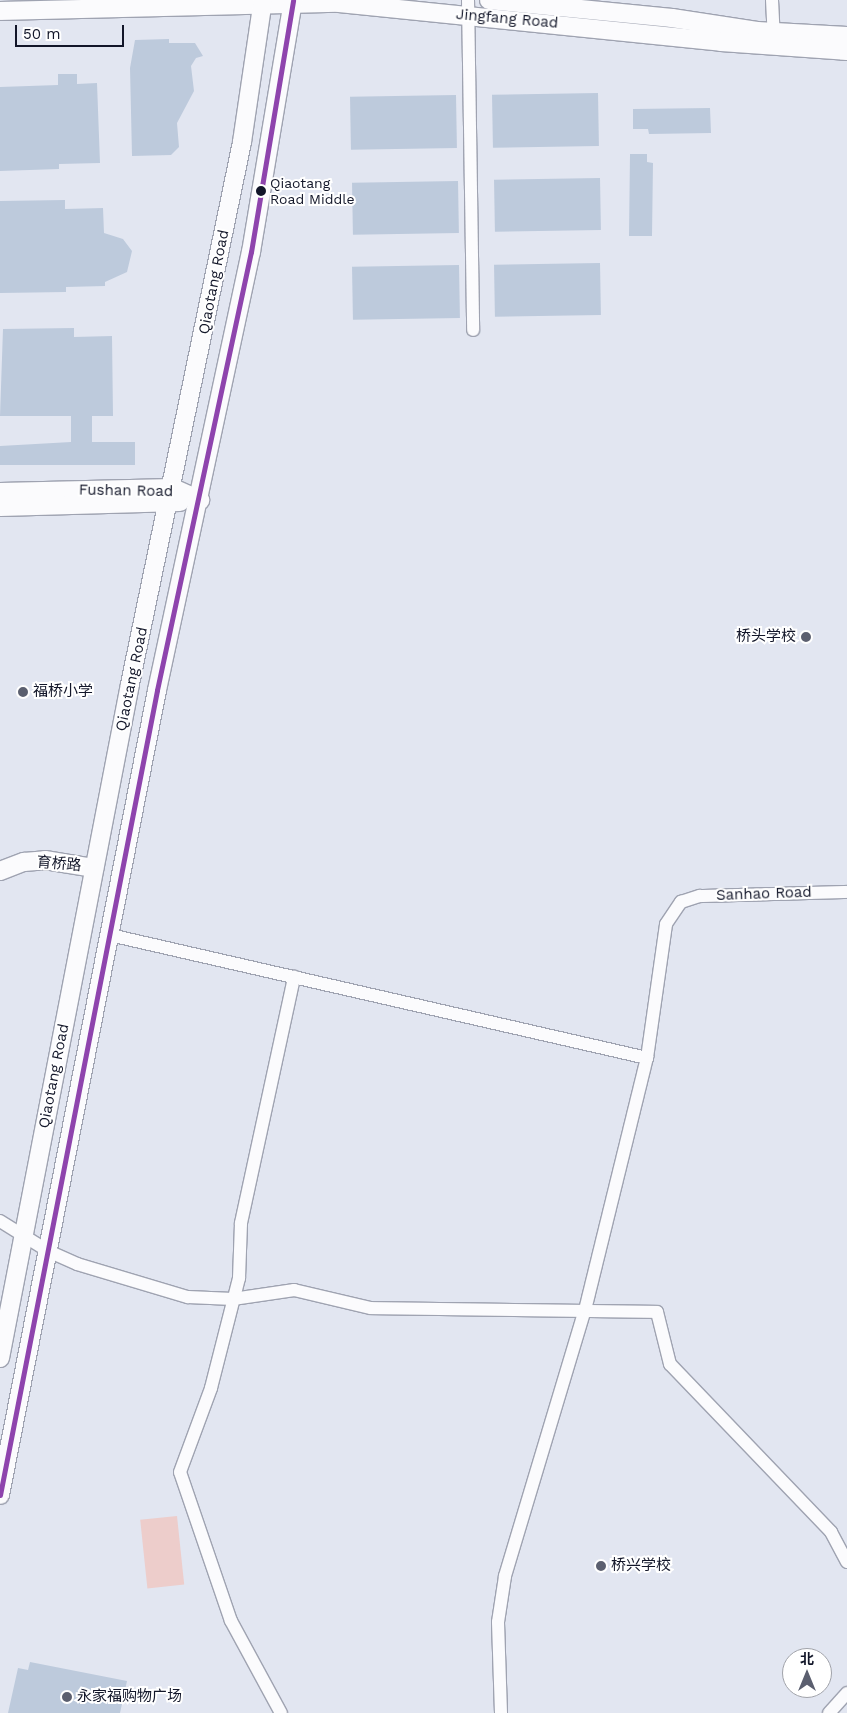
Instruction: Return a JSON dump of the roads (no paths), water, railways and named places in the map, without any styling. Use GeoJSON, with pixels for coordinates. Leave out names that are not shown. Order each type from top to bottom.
{"type":"FeatureCollection","features":[{"type":"Feature","properties":{"kind":"street","name":"Jingfang Road"},"geometry":{"type":"LineString","coordinates":[[489,0],[774,38]]}},
{"type":"Feature","properties":{"kind":"street"},"geometry":{"type":"LineString","coordinates":[[772,0],[774,38]]}},
{"type":"Feature","properties":{"kind":"street","name":"Jingfang Road"},"geometry":{"type":"LineString","coordinates":[[0,11],[292,2],[468,8],[774,38]]}},
{"type":"Feature","properties":{"kind":"street","name":"Qiaotang Road"},"geometry":{"type":"LineString","coordinates":[[0,1495],[157,690],[200,500],[251,252],[292,2]]}},
{"type":"Feature","properties":{"kind":"street","name":"Qiaotang Road"},"geometry":{"type":"LineString","coordinates":[[0,1358],[94,868],[242,142],[263,3]]}},
{"type":"Feature","properties":{"kind":"street"},"geometry":{"type":"LineString","coordinates":[[468,8],[473,330]]}},
{"type":"Feature","properties":{"kind":"street"},"geometry":{"type":"LineString","coordinates":[[774,38],[847,36]]}},
{"type":"Feature","properties":{"kind":"street"},"geometry":{"type":"LineString","coordinates":[[774,38],[847,51]]}},
{"type":"Feature","properties":{"kind":"street","name":"Fushan Road"},"geometry":{"type":"LineString","coordinates":[[0,492],[171,496],[200,500]]}},
{"type":"Feature","properties":{"kind":"street","name":"Fushan Road"},"geometry":{"type":"LineString","coordinates":[[0,507],[171,496]]}},
{"type":"Feature","properties":{"kind":"street","name":"育桥路"},"geometry":{"type":"LineString","coordinates":[[0,856],[24,862]]}},
{"type":"Feature","properties":{"kind":"street","name":"育桥路"},"geometry":{"type":"LineString","coordinates":[[0,871],[24,862],[46,860],[94,868]]}},
{"type":"Feature","properties":{"kind":"street","name":"Sanhao Road"},"geometry":{"type":"LineString","coordinates":[[647,1058],[666,924],[681,902],[700,896],[847,892]]}},
{"type":"Feature","properties":{"kind":"street"},"geometry":{"type":"LineString","coordinates":[[110,935],[647,1058],[585,1310],[505,1576],[498,1622],[501,1713]]}},
{"type":"Feature","properties":{"kind":"street"},"geometry":{"type":"LineString","coordinates":[[281,1713],[231,1621],[180,1472],[212,1388],[239,1278],[241,1223],[294,977]]}},
{"type":"Feature","properties":{"kind":"street"},"geometry":{"type":"LineString","coordinates":[[0,1221],[48,1251],[77,1264],[188,1297],[233,1299],[294,1290],[371,1308],[658,1312],[670,1364],[831,1532],[847,1562]]}},
{"type":"Feature","properties":{"kind":"street"},"geometry":{"type":"LineString","coordinates":[[829,1713],[847,1693]]}},
{"type":"Feature","properties":{"kind":"place","name":"Qiaotang Road Middle"},"geometry":{"type":"Point","coordinates":[261,191]}},
{"type":"Feature","properties":{"kind":"place","name":"桥头学校"},"geometry":{"type":"Point","coordinates":[806,637]}},
{"type":"Feature","properties":{"kind":"place","name":"福桥小学"},"geometry":{"type":"Point","coordinates":[23,692]}},
{"type":"Feature","properties":{"kind":"place","name":"桥兴学校"},"geometry":{"type":"Point","coordinates":[601,1566]}},
{"type":"Feature","properties":{"kind":"place","name":"永家福购物广场"},"geometry":{"type":"Point","coordinates":[67,1697]}}]}
